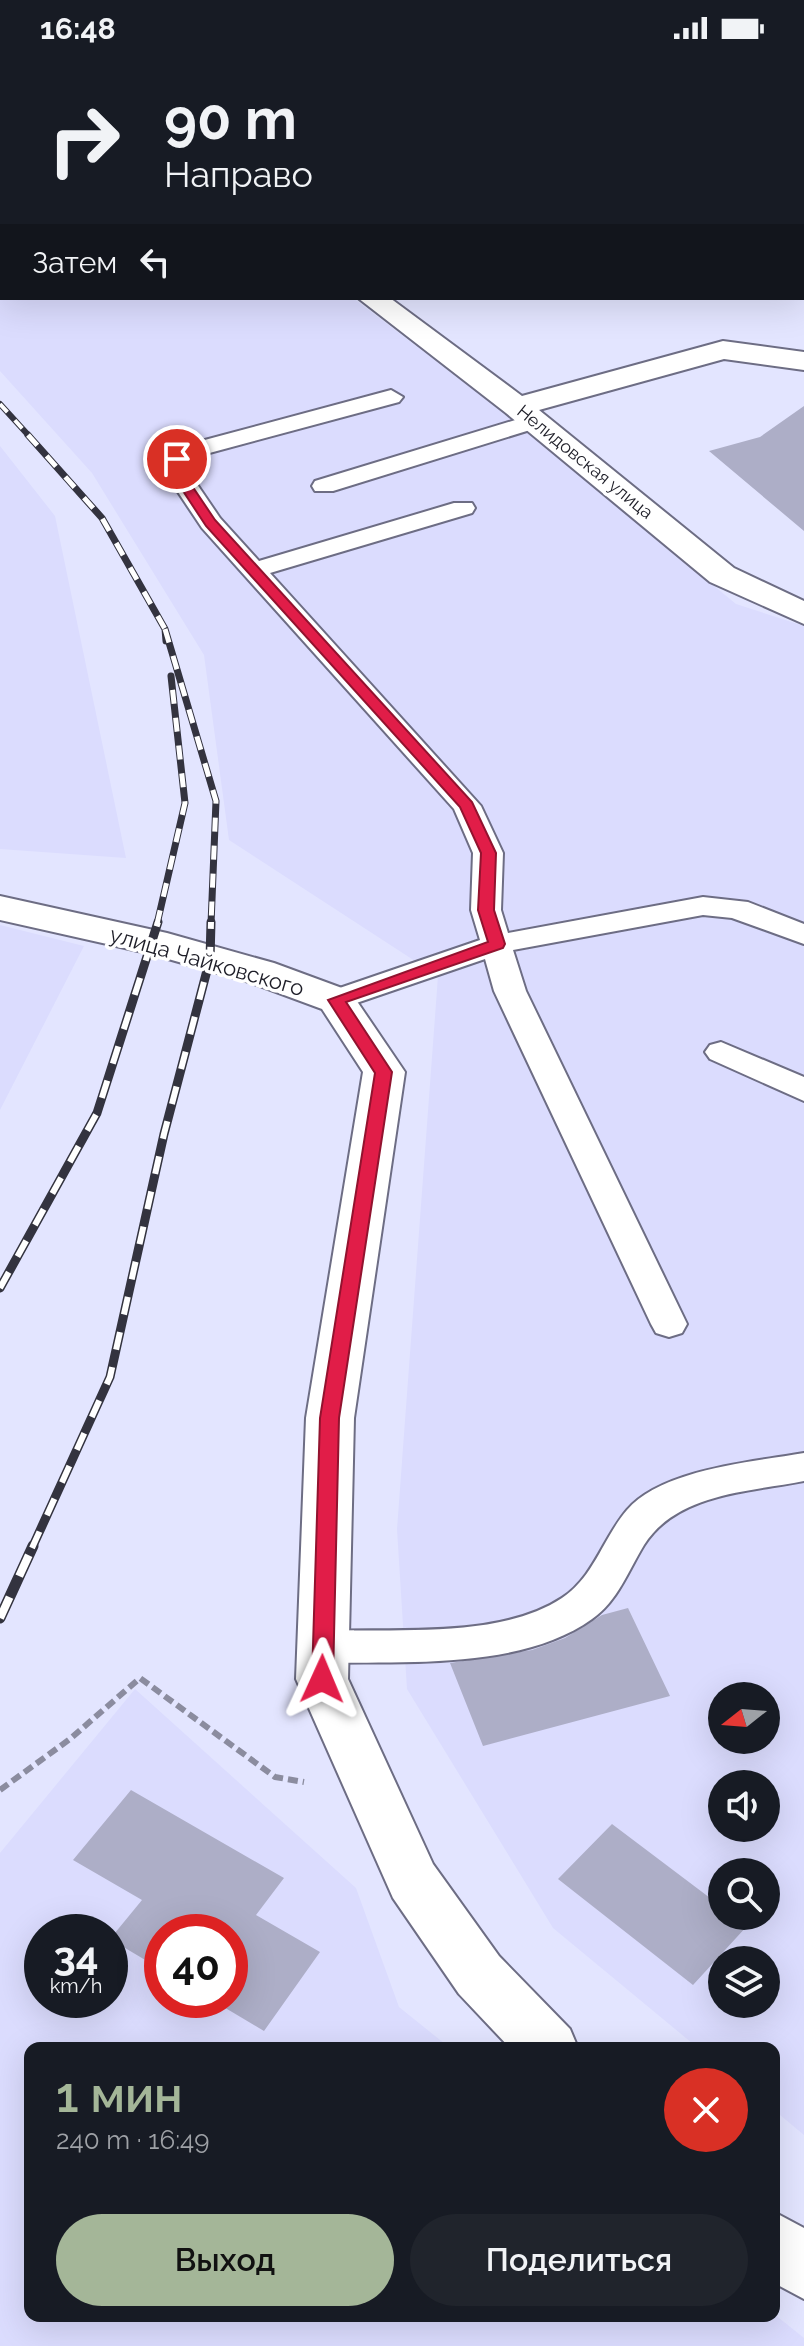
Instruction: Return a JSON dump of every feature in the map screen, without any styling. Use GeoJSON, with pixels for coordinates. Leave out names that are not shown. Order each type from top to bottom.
{"type":"FeatureCollection","features":[{"type":"Feature","properties":{"kind":"street","name":"Нелидовская улица"},"geometry":{"type":"LineString","coordinates":[[375,300],[526,414],[722,575],[804,614]]}},
{"type":"Feature","properties":{"kind":"street"},"geometry":{"type":"LineString","coordinates":[[526,414],[723,350],[804,361]]}},
{"type":"Feature","properties":{"kind":"street","name":"улица Чайковского"},"geometry":{"type":"LineString","coordinates":[[0,908],[153,942],[260,972],[336,1000]]}},
{"type":"Feature","properties":{"kind":"street"},"geometry":{"type":"LineString","coordinates":[[336,1000],[384,1072],[330,1418],[322,1679],[413,1881],[479,1975],[543,2042]]}},
{"type":"Feature","properties":{"kind":"street"},"geometry":{"type":"LineString","coordinates":[[780,2248],[804,2268]]}},
{"type":"Feature","properties":{"kind":"lane"},"geometry":{"type":"LineString","coordinates":[[391,397],[194,450],[177,459],[174,468],[183,486],[254,570],[467,806],[488,853],[486,910],[510,991],[669,1324]]}},
{"type":"Feature","properties":{"kind":"lane"},"geometry":{"type":"LineString","coordinates":[[324,486],[526,414]]}},
{"type":"Feature","properties":{"kind":"lane"},"geometry":{"type":"LineString","coordinates":[[254,570],[463,508]]}},
{"type":"Feature","properties":{"kind":"lane"},"geometry":{"type":"LineString","coordinates":[[336,1000],[497,944],[703,906],[737,909],[804,935]]}},
{"type":"Feature","properties":{"kind":"lane"},"geometry":{"type":"LineString","coordinates":[[721,1052],[804,1090]]}},
{"type":"Feature","properties":{"kind":"lane"},"geometry":{"type":"LineString","coordinates":[[323,1647],[454,1643],[522,1631],[554,1620],[574,1611],[603,1586],[652,1509],[693,1491],[804,1467]]}},
{"type":"Feature","properties":{"kind":"path"},"geometry":{"type":"LineString","coordinates":[[0,1790],[70,1739],[140,1678],[275,1777],[375,1797]]}},
{"type":"Feature","properties":{"kind":"shaded area"},"geometry":{"type":"Polygon","coordinates":[[[0,300],[356,300],[499,409],[736,604],[804,626],[804,2135],[780,2115],[780,2042],[691,2042],[553,1928],[407,1689],[397,1529],[438,976],[229,840],[204,655],[92,473],[0,371],[0,300]]]}},
{"type":"Feature","properties":{"kind":"shaded area"},"geometry":{"type":"Polygon","coordinates":[[[0,446],[55,516],[126,858],[0,849],[0,446]]]}},
{"type":"Feature","properties":{"kind":"shaded area"},"geometry":{"type":"Polygon","coordinates":[[[0,925],[84,946],[0,1110],[0,925]]]}},
{"type":"Feature","properties":{"kind":"shaded area"},"geometry":{"type":"Polygon","coordinates":[[[135,1689],[356,1888],[399,2007],[443,2042],[24,2042],[24,2322],[780,2322],[780,2319],[804,2338],[804,2346],[0,2346],[0,1853],[135,1689]]]}},
{"type":"Feature","properties":{"kind":"building"},"geometry":{"type":"Polygon","coordinates":[[[804,406],[804,531],[709,451],[760,437],[804,406]]]}},
{"type":"Feature","properties":{"kind":"building"},"geometry":{"type":"Polygon","coordinates":[[[628,1608],[670,1696],[483,1746],[450,1663],[532,1650],[565,1638],[602,1615],[628,1608]]]}},
{"type":"Feature","properties":{"kind":"building"},"geometry":{"type":"Polygon","coordinates":[[[131,1790],[284,1878],[256,1915],[320,1952],[264,2031],[242,2018],[248,2018],[248,1914],[144,1914],[144,1959],[128,1950],[128,1917],[142,1900],[73,1860],[131,1790]]]}},
{"type":"Feature","properties":{"kind":"building"},"geometry":{"type":"Polygon","coordinates":[[[612,1824],[708,1896],[708,1930],[743,1930],[729,1946],[708,1946],[708,1969],[693,1985],[558,1879],[612,1824]]]}},
{"type":"Feature","properties":{"kind":"railway"},"geometry":{"type":"LineString","coordinates":[[0,404],[30,437]]}},
{"type":"Feature","properties":{"kind":"railway"},"geometry":{"type":"LineString","coordinates":[[28,435],[102,518],[165,629]]}},
{"type":"Feature","properties":{"kind":"railway"},"geometry":{"type":"LineString","coordinates":[[165,629],[216,801],[211,924]]}},
{"type":"Feature","properties":{"kind":"railway"},"geometry":{"type":"LineString","coordinates":[[165,629],[166,641]]}},
{"type":"Feature","properties":{"kind":"railway"},"geometry":{"type":"LineString","coordinates":[[157,924],[185,803],[171,676]]}},
{"type":"Feature","properties":{"kind":"railway"},"geometry":{"type":"LineString","coordinates":[[0,1288],[97,1113],[158,922]]}},
{"type":"Feature","properties":{"kind":"railway"},"geometry":{"type":"LineString","coordinates":[[32,1548],[110,1377],[164,1134],[210,959],[211,922]]}},
{"type":"Feature","properties":{"kind":"railway"},"geometry":{"type":"LineString","coordinates":[[0,1618],[33,1546]]}},
{"type":"Feature","properties":{"kind":"route"},"geometry":{"type":"LineString","coordinates":[[177,459],[174,468],[183,486],[211,523],[467,806],[488,853],[490,869],[486,910],[497,944],[336,1000],[384,1072],[330,1418],[322,1679]]}}]}
